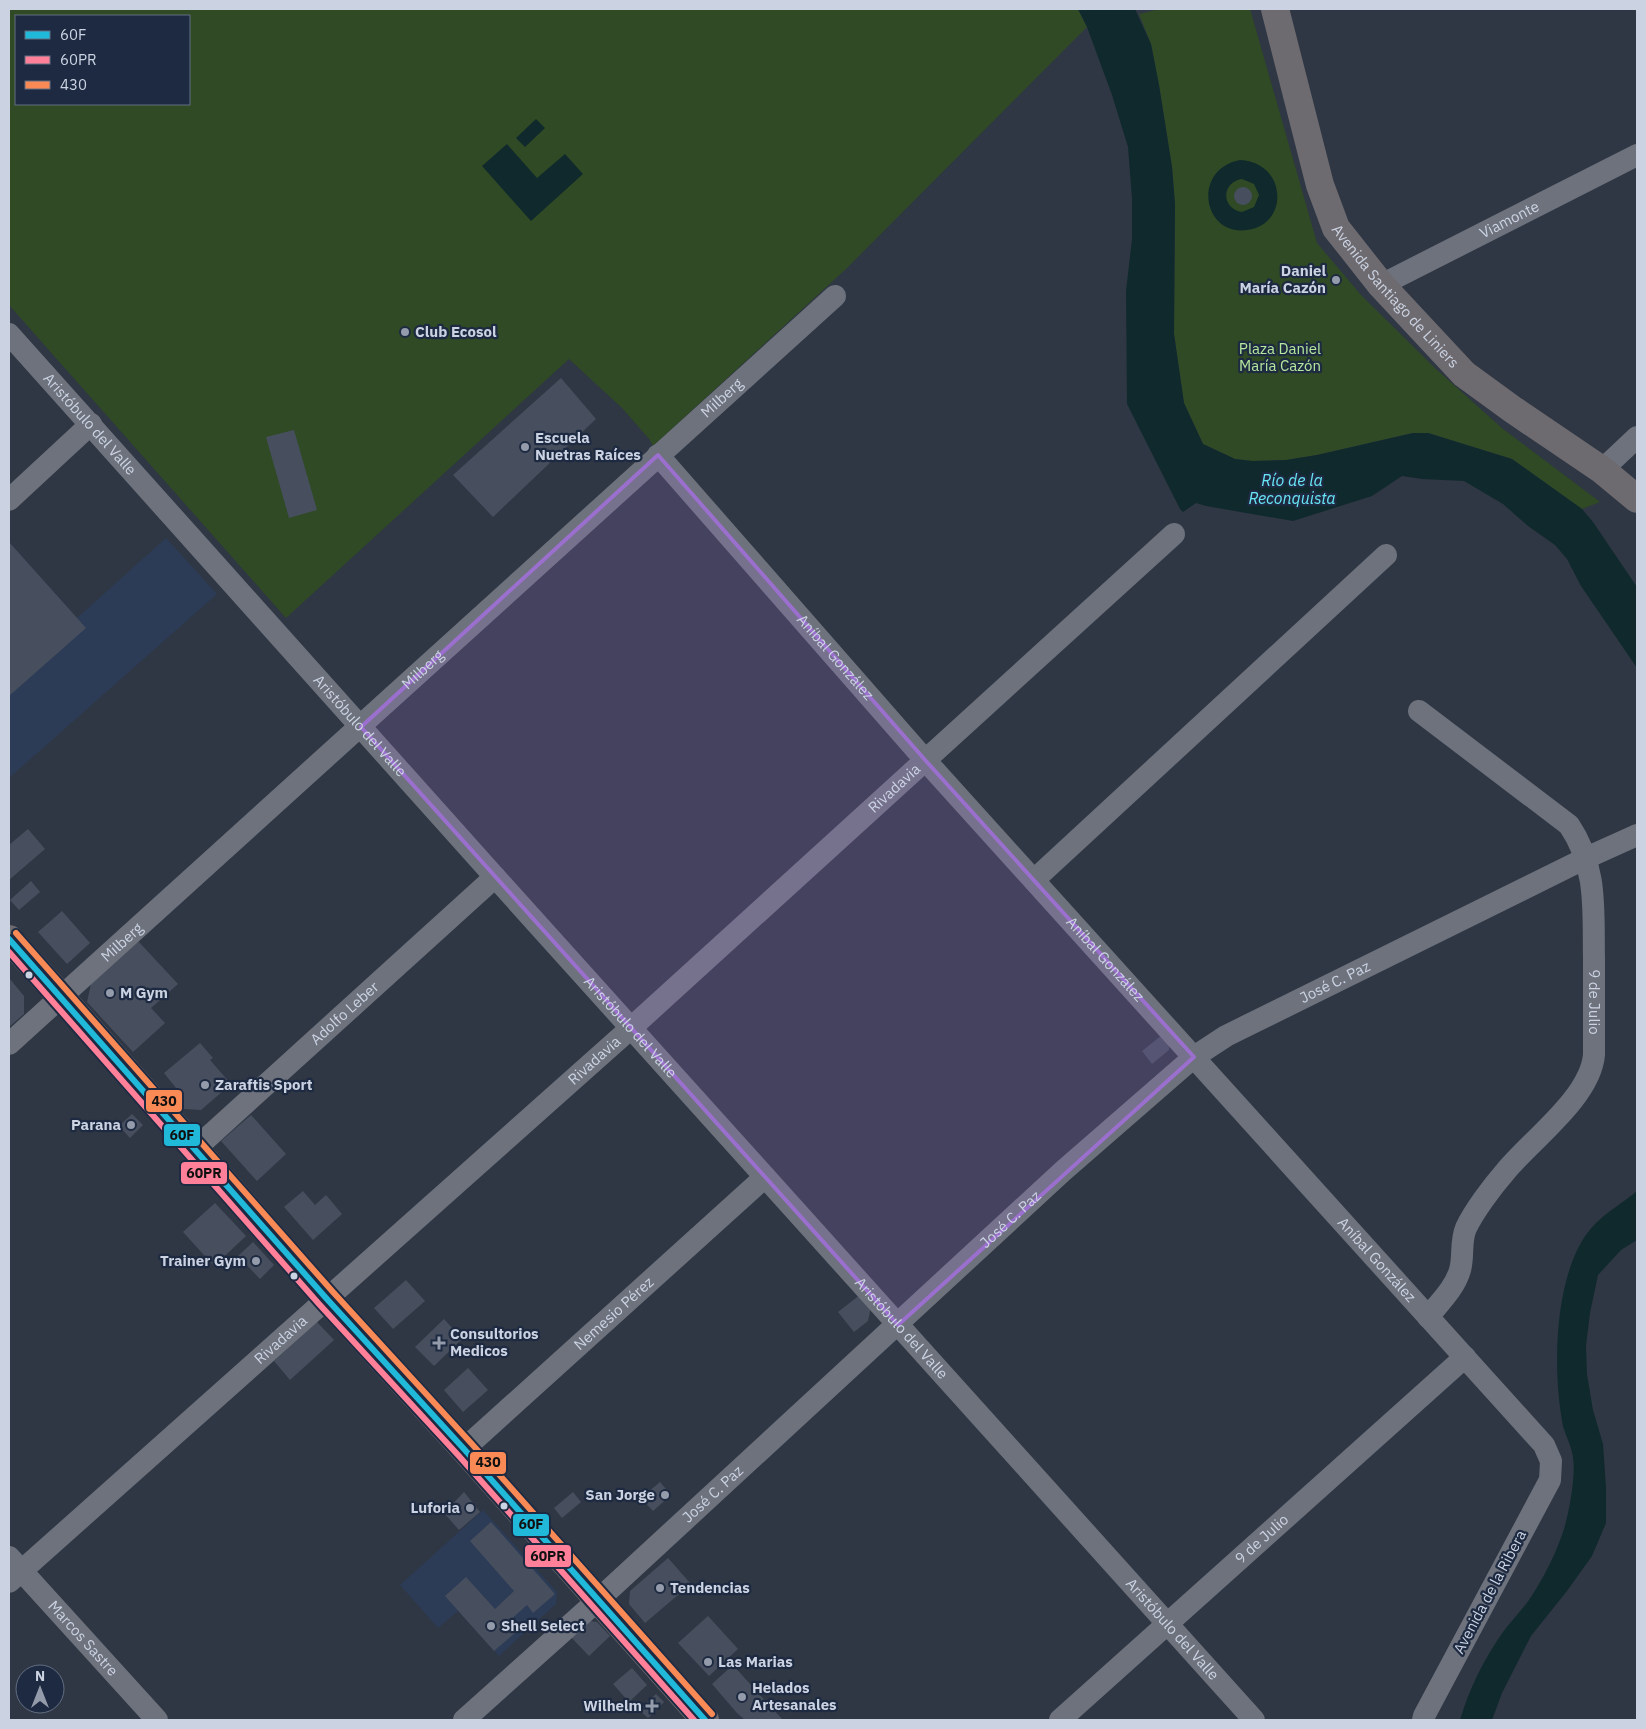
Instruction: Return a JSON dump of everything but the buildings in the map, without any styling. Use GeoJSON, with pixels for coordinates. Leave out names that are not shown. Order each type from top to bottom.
{"type":"FeatureCollection","features":[{"type":"Feature","properties":{"kind":"main road","name":"Avenida Santiago de Liniers"},"geometry":{"type":"LineString","coordinates":[[1275,9],[1320,185],[1336,228],[1381,285],[1464,374],[1602,470],[1637,499]]}},
{"type":"Feature","properties":{"kind":"main road"},"geometry":{"type":"LineString","coordinates":[[9,939],[326,1298],[464,1449],[705,1720]]}},
{"type":"Feature","properties":{"kind":"street","name":"Viamonte"},"geometry":{"type":"LineString","coordinates":[[1381,285],[1637,155]]}},
{"type":"Feature","properties":{"kind":"street","name":"Milberg"},"geometry":{"type":"LineString","coordinates":[[9,1044],[361,728],[658,455],[835,296]]}},
{"type":"Feature","properties":{"kind":"street","name":"Aristóbulo del Valle"},"geometry":{"type":"LineString","coordinates":[[9,334],[1254,1720]]}},
{"type":"Feature","properties":{"kind":"street"},"geometry":{"type":"LineString","coordinates":[[9,500],[91,424]]}},
{"type":"Feature","properties":{"kind":"street"},"geometry":{"type":"LineString","coordinates":[[1602,470],[1637,437]]}},
{"type":"Feature","properties":{"kind":"street","name":"Aníbal González"},"geometry":{"type":"LineString","coordinates":[[658,455],[926,761],[1544,1444],[1551,1461]]}},
{"type":"Feature","properties":{"kind":"street","name":"Rivadavia"},"geometry":{"type":"LineString","coordinates":[[13,1570],[326,1298],[631,1028],[1174,534]]}},
{"type":"Feature","properties":{"kind":"street"},"geometry":{"type":"LineString","coordinates":[[1034,880],[1386,555]]}},
{"type":"Feature","properties":{"kind":"street","name":"9 de Julio"},"geometry":{"type":"LineString","coordinates":[[1420,711],[1569,825],[1577,837],[1586,858],[1593,890],[1594,1055],[1592,1070],[1564,1110],[1505,1171],[1485,1199],[1466,1229],[1462,1240],[1460,1270],[1452,1287],[1428,1317]]}},
{"type":"Feature","properties":{"kind":"street","name":"José C. Paz"},"geometry":{"type":"LineString","coordinates":[[464,1720],[598,1600],[1063,1171],[1194,1056],[1226,1036],[1586,858],[1637,835]]}},
{"type":"Feature","properties":{"kind":"street","name":"Adolfo Leber"},"geometry":{"type":"LineString","coordinates":[[195,1149],[495,877]]}},
{"type":"Feature","properties":{"kind":"street","name":"Nemesio Pérez"},"geometry":{"type":"LineString","coordinates":[[464,1449],[765,1177]]}},
{"type":"Feature","properties":{"kind":"street","name":"9 de Julio"},"geometry":{"type":"LineString","coordinates":[[1060,1720],[1465,1357]]}},
{"type":"Feature","properties":{"kind":"street","name":"Avenida de la Ribera"},"geometry":{"type":"LineString","coordinates":[[1423,1720],[1550,1480],[1551,1461]]}},
{"type":"Feature","properties":{"kind":"street","name":"Marcos Sastre"},"geometry":{"type":"LineString","coordinates":[[13,1570],[157,1720]]}},
{"type":"Feature","properties":{"kind":"highlighted area"},"geometry":{"type":"Polygon","coordinates":[[[658,455],[926,761],[1194,1057],[898,1325],[361,727],[658,455]]]}},
{"type":"Feature","properties":{"kind":"shaded area"},"geometry":{"type":"Polygon","coordinates":[[[166,538],[217,594],[9,778],[9,542],[77,618],[166,538]]]}},
{"type":"Feature","properties":{"kind":"shaded area"},"geometry":{"type":"Polygon","coordinates":[[[483,1510],[557,1592],[556,1604],[499,1656],[458,1611],[438,1628],[400,1585],[483,1510]]]}},
{"type":"Feature","properties":{"kind":"green space","name":"Club Ecosol"},"geometry":{"type":"Polygon","coordinates":[[[9,9],[1078,9],[1087,27],[846,269],[653,446],[622,408],[569,359],[286,618],[9,305],[9,9]]]}},
{"type":"Feature","properties":{"kind":"green space","name":"Plaza Daniel María Cazón"},"geometry":{"type":"Polygon","coordinates":[[[1160,9],[1250,9],[1317,243],[1361,295],[1436,369],[1503,429],[1600,502],[1582,509],[1512,459],[1428,433],[1413,433],[1317,455],[1286,460],[1252,461],[1235,459],[1203,444],[1184,403],[1174,334],[1175,204],[1172,167],[1151,44],[1139,14],[1160,9]]]}},
{"type":"Feature","properties":{"kind":"water","name":"Río de la Reconquista"},"geometry":{"type":"Polygon","coordinates":[[[1078,9],[1135,9],[1151,44],[1172,167],[1175,204],[1174,334],[1184,403],[1203,444],[1235,459],[1252,461],[1286,460],[1317,455],[1413,433],[1428,433],[1512,459],[1582,509],[1637,587],[1637,668],[1581,586],[1567,559],[1555,545],[1528,526],[1503,504],[1464,481],[1402,476],[1372,496],[1293,521],[1196,503],[1183,512],[1180,509],[1127,404],[1126,291],[1132,239],[1132,199],[1128,147],[1112,95],[1087,27],[1078,9]]]}},
{"type":"Feature","properties":{"kind":"water"},"geometry":{"type":"Polygon","coordinates":[[[536,119],[545,128],[525,147],[516,138],[536,119]]]}},
{"type":"Feature","properties":{"kind":"water"},"geometry":{"type":"Polygon","coordinates":[[[507,144],[537,178],[565,154],[583,174],[531,221],[482,166],[507,144]]]}},
{"type":"Feature","properties":{"kind":"water"},"geometry":{"type":"Polygon","coordinates":[[[1240,160],[1256,163],[1267,171],[1274,182],[1277,194],[1276,206],[1271,217],[1261,226],[1247,230],[1232,229],[1220,223],[1212,213],[1209,201],[1209,188],[1215,176],[1225,166],[1240,160]],[[1242,179],[1230,185],[1226,196],[1230,206],[1242,212],[1254,207],[1259,195],[1254,184],[1242,179]]]}},
{"type":"Feature","properties":{"kind":"water"},"geometry":{"type":"Polygon","coordinates":[[[1637,1191],[1637,1240],[1621,1250],[1598,1275],[1590,1313],[1586,1346],[1587,1374],[1593,1410],[1603,1444],[1606,1523],[1592,1556],[1531,1636],[1502,1693],[1492,1720],[1460,1720],[1483,1664],[1503,1632],[1529,1600],[1539,1584],[1557,1548],[1566,1522],[1572,1494],[1574,1466],[1559,1403],[1557,1348],[1559,1319],[1571,1265],[1582,1241],[1596,1223],[1637,1191]]]}},
{"type":"Feature","properties":{"kind":"transit line","name":"430"},"geometry":{"type":"LineString","coordinates":[[16,933],[333,1292],[471,1443],[712,1714]]}},
{"type":"Feature","properties":{"kind":"transit line","name":"60F"},"geometry":{"type":"LineString","coordinates":[[9,939],[326,1298],[464,1449],[705,1720]]}},
{"type":"Feature","properties":{"kind":"transit line","name":"60PR"},"geometry":{"type":"LineString","coordinates":[[9,952],[319,1304],[458,1455],[694,1720]]}},
{"type":"Feature","properties":{"kind":"place","name":"Daniel María Cazón"},"geometry":{"type":"Point","coordinates":[1336,280]}},
{"type":"Feature","properties":{"kind":"place","name":"Club Ecosol"},"geometry":{"type":"Point","coordinates":[405,332]}},
{"type":"Feature","properties":{"kind":"place","name":"Escuela Nuetras Raíces"},"geometry":{"type":"Point","coordinates":[525,447]}},
{"type":"Feature","properties":{"kind":"place","name":"M Gym"},"geometry":{"type":"Point","coordinates":[110,993]}},
{"type":"Feature","properties":{"kind":"place","name":"Zaraftis Sport"},"geometry":{"type":"Point","coordinates":[205,1085]}},
{"type":"Feature","properties":{"kind":"place","name":"Parana"},"geometry":{"type":"Point","coordinates":[131,1125]}},
{"type":"Feature","properties":{"kind":"place","name":"Trainer Gym"},"geometry":{"type":"Point","coordinates":[256,1261]}},
{"type":"Feature","properties":{"kind":"place","name":"Consultorios Medicos"},"geometry":{"type":"Point","coordinates":[439,1343]}},
{"type":"Feature","properties":{"kind":"place","name":"San Jorge"},"geometry":{"type":"Point","coordinates":[665,1495]}},
{"type":"Feature","properties":{"kind":"place","name":"Luforia"},"geometry":{"type":"Point","coordinates":[470,1508]}},
{"type":"Feature","properties":{"kind":"place","name":"Tendencias"},"geometry":{"type":"Point","coordinates":[660,1588]}},
{"type":"Feature","properties":{"kind":"place","name":"Shell Select"},"geometry":{"type":"Point","coordinates":[491,1626]}},
{"type":"Feature","properties":{"kind":"place","name":"Las Marias"},"geometry":{"type":"Point","coordinates":[708,1662]}},
{"type":"Feature","properties":{"kind":"place","name":"Helados Artesanales"},"geometry":{"type":"Point","coordinates":[742,1697]}},
{"type":"Feature","properties":{"kind":"place","name":"Wilhelm"},"geometry":{"type":"Point","coordinates":[652,1706]}}]}
